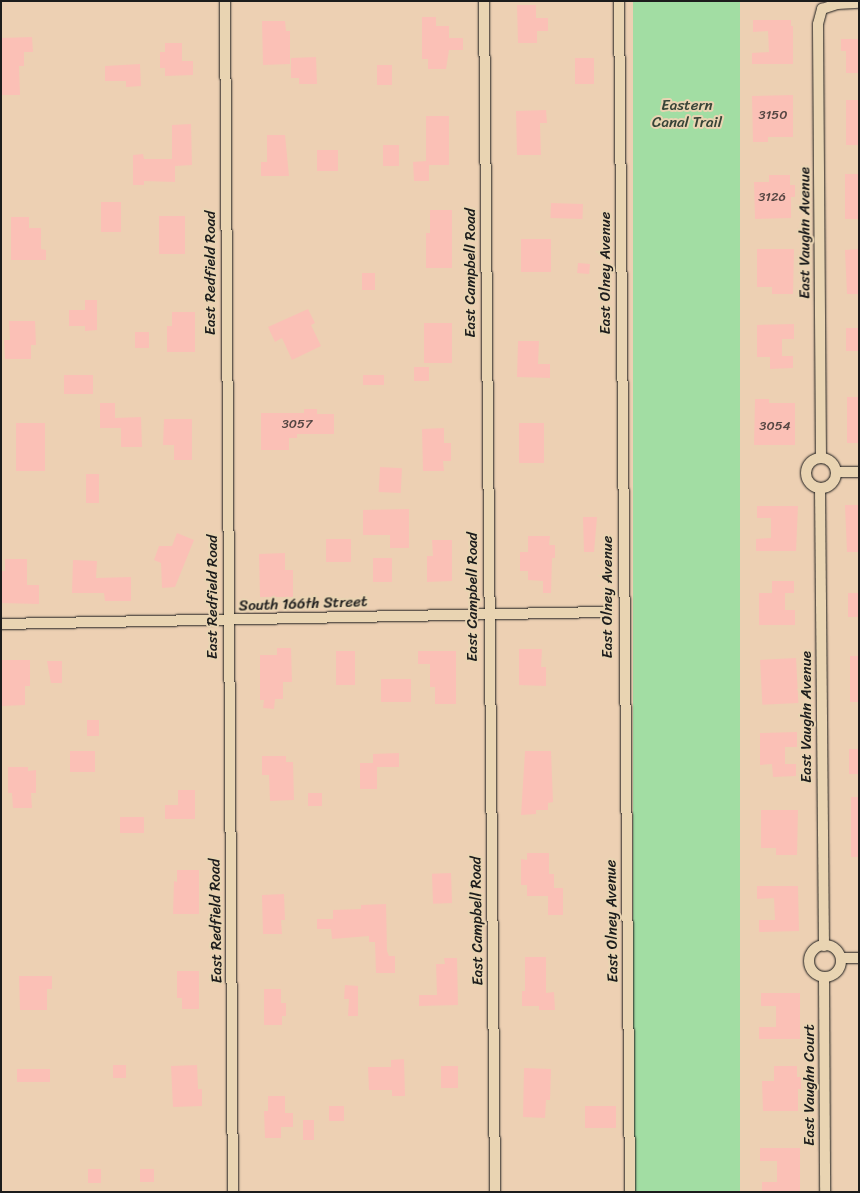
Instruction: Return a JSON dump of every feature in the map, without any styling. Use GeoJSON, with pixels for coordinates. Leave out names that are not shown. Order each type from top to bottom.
{"type":"FeatureCollection","features":[{"type":"Feature","properties":{"kind":"street","name":"East Redfield Road"},"geometry":{"type":"LineString","coordinates":[[226,1],[228,620],[233,1192]]}},
{"type":"Feature","properties":{"kind":"street","name":"East Campbell Road"},"geometry":{"type":"LineString","coordinates":[[484,1],[488,614],[495,1192]]}},
{"type":"Feature","properties":{"kind":"street","name":"East Olney Avenue"},"geometry":{"type":"LineString","coordinates":[[619,1],[630,1192]]}},
{"type":"Feature","properties":{"kind":"street","name":"East Vaughn Avenue"},"geometry":{"type":"LineString","coordinates":[[821,458],[818,24],[822,9],[837,4],[859,3]]}},
{"type":"Feature","properties":{"kind":"street"},"geometry":{"type":"LineString","coordinates":[[821,458],[833,464],[836,472],[832,484],[820,488],[808,480],[807,470],[811,462],[821,458]]}},
{"type":"Feature","properties":{"kind":"street"},"geometry":{"type":"LineString","coordinates":[[836,472],[859,472]]}},
{"type":"Feature","properties":{"kind":"street","name":"East Vaughn Avenue"},"geometry":{"type":"LineString","coordinates":[[820,488],[824,946]]}},
{"type":"Feature","properties":{"kind":"street","name":"South 166th Street"},"geometry":{"type":"LineString","coordinates":[[1,624],[606,612]]}},
{"type":"Feature","properties":{"kind":"street"},"geometry":{"type":"LineString","coordinates":[[824,946],[834,948],[840,958],[837,972],[824,977],[812,969],[810,959],[814,950],[824,946]]}},
{"type":"Feature","properties":{"kind":"street"},"geometry":{"type":"LineString","coordinates":[[840,958],[859,958]]}},
{"type":"Feature","properties":{"kind":"street","name":"East Vaughn Court"},"geometry":{"type":"LineString","coordinates":[[824,977],[826,1192]]}},
{"type":"Feature","properties":{"kind":"green space","name":"Eastern Canal Trail"},"geometry":{"type":"Polygon","coordinates":[[[633,1],[740,1],[740,1192],[633,1192],[633,1]]]}},
{"type":"Feature","properties":{"kind":"building"},"geometry":{"type":"Polygon","coordinates":[[[517,5],[536,5],[536,18],[548,18],[548,31],[537,31],[537,43],[518,43],[517,5]]]}},
{"type":"Feature","properties":{"kind":"building"},"geometry":{"type":"Polygon","coordinates":[[[422,17],[436,17],[436,26],[449,26],[449,38],[463,38],[463,50],[449,50],[446,69],[428,69],[428,59],[422,59],[422,17]]]}},
{"type":"Feature","properties":{"kind":"building"},"geometry":{"type":"Polygon","coordinates":[[[753,20],[791,20],[791,26],[793,26],[793,64],[752,64],[752,53],[769,52],[768,31],[753,32],[753,20]]]}},
{"type":"Feature","properties":{"kind":"building"},"geometry":{"type":"Polygon","coordinates":[[[262,21],[285,21],[286,31],[290,31],[290,64],[263,65],[262,21]]]}},
{"type":"Feature","properties":{"kind":"building"},"geometry":{"type":"Polygon","coordinates":[[[32,37],[33,52],[24,52],[24,66],[19,66],[20,95],[1,95],[1,38],[32,37]]]}},
{"type":"Feature","properties":{"kind":"building"},"geometry":{"type":"Polygon","coordinates":[[[841,39],[859,39],[859,73],[846,73],[846,51],[841,51],[841,39]]]}},
{"type":"Feature","properties":{"kind":"building"},"geometry":{"type":"Polygon","coordinates":[[[165,43],[182,43],[182,61],[193,61],[193,75],[165,76],[165,68],[160,68],[160,52],[165,52],[165,43]]]}},
{"type":"Feature","properties":{"kind":"building"},"geometry":{"type":"Polygon","coordinates":[[[316,57],[317,84],[299,84],[299,78],[291,78],[291,58],[316,57]]]}},
{"type":"Feature","properties":{"kind":"building"},"geometry":{"type":"Polygon","coordinates":[[[575,58],[594,58],[594,84],[575,84],[575,58]]]}},
{"type":"Feature","properties":{"kind":"building"},"geometry":{"type":"Polygon","coordinates":[[[140,64],[141,86],[126,87],[126,81],[105,81],[105,66],[140,64]]]}},
{"type":"Feature","properties":{"kind":"building"},"geometry":{"type":"Polygon","coordinates":[[[377,65],[392,65],[392,85],[377,85],[377,65]]]}},
{"type":"Feature","properties":{"kind":"building"},"geometry":{"type":"Polygon","coordinates":[[[793,95],[793,137],[768,137],[768,142],[753,142],[752,96],[793,95]]]}},
{"type":"Feature","properties":{"kind":"building"},"geometry":{"type":"Polygon","coordinates":[[[846,100],[859,100],[859,145],[846,145],[846,100]]]}},
{"type":"Feature","properties":{"kind":"building"},"geometry":{"type":"Polygon","coordinates":[[[546,110],[547,123],[540,123],[541,155],[517,155],[516,111],[546,110]]]}},
{"type":"Feature","properties":{"kind":"building"},"geometry":{"type":"Polygon","coordinates":[[[426,116],[449,116],[449,165],[429,165],[429,181],[414,181],[413,162],[426,161],[426,116]]]}},
{"type":"Feature","properties":{"kind":"building"},"geometry":{"type":"Polygon","coordinates":[[[191,124],[192,165],[175,166],[175,182],[144,181],[144,185],[133,185],[133,155],[143,154],[144,159],[172,159],[172,125],[191,124]]]}},
{"type":"Feature","properties":{"kind":"building"},"geometry":{"type":"Polygon","coordinates":[[[267,135],[285,135],[289,176],[261,176],[261,162],[267,162],[267,135]]]}},
{"type":"Feature","properties":{"kind":"building"},"geometry":{"type":"Polygon","coordinates":[[[383,145],[399,145],[399,166],[383,166],[383,145]]]}},
{"type":"Feature","properties":{"kind":"building"},"geometry":{"type":"Polygon","coordinates":[[[317,150],[338,150],[338,171],[317,171],[317,150]]]}},
{"type":"Feature","properties":{"kind":"building"},"geometry":{"type":"Polygon","coordinates":[[[845,174],[859,174],[859,219],[845,219],[845,174]]]}},
{"type":"Feature","properties":{"kind":"building"},"geometry":{"type":"Polygon","coordinates":[[[769,175],[790,175],[790,185],[795,185],[795,197],[791,197],[791,218],[755,219],[754,182],[769,182],[769,175]]]}},
{"type":"Feature","properties":{"kind":"building"},"geometry":{"type":"Polygon","coordinates":[[[101,202],[121,202],[121,232],[101,232],[101,202]]]}},
{"type":"Feature","properties":{"kind":"building"},"geometry":{"type":"Polygon","coordinates":[[[551,203],[583,204],[582,219],[550,218],[551,203]]]}},
{"type":"Feature","properties":{"kind":"building"},"geometry":{"type":"Polygon","coordinates":[[[430,210],[452,210],[452,268],[426,268],[426,233],[430,233],[430,210]]]}},
{"type":"Feature","properties":{"kind":"building"},"geometry":{"type":"Polygon","coordinates":[[[159,216],[185,216],[185,254],[159,254],[159,216]]]}},
{"type":"Feature","properties":{"kind":"building"},"geometry":{"type":"Polygon","coordinates":[[[11,217],[29,217],[29,228],[41,228],[41,249],[46,250],[46,260],[11,260],[11,217]]]}},
{"type":"Feature","properties":{"kind":"building"},"geometry":{"type":"Polygon","coordinates":[[[521,239],[551,239],[551,272],[521,272],[521,239]]]}},
{"type":"Feature","properties":{"kind":"building"},"geometry":{"type":"Polygon","coordinates":[[[757,249],[794,249],[793,294],[772,294],[772,287],[757,287],[757,249]]]}},
{"type":"Feature","properties":{"kind":"building"},"geometry":{"type":"Polygon","coordinates":[[[859,249],[859,294],[847,294],[845,250],[859,249]]]}},
{"type":"Feature","properties":{"kind":"building"},"geometry":{"type":"Polygon","coordinates":[[[578,263],[590,264],[589,274],[577,273],[578,263]]]}},
{"type":"Feature","properties":{"kind":"building"},"geometry":{"type":"Polygon","coordinates":[[[362,273],[375,273],[375,290],[362,290],[362,273]]]}},
{"type":"Feature","properties":{"kind":"building"},"geometry":{"type":"Polygon","coordinates":[[[85,300],[97,300],[97,330],[85,331],[85,326],[69,326],[69,310],[85,310],[85,300]]]}},
{"type":"Feature","properties":{"kind":"building"},"geometry":{"type":"Polygon","coordinates":[[[308,309],[315,323],[311,325],[321,346],[292,360],[282,338],[275,342],[268,327],[308,309]]]}},
{"type":"Feature","properties":{"kind":"building"},"geometry":{"type":"Polygon","coordinates":[[[172,312],[195,312],[195,352],[167,352],[167,326],[172,326],[172,312]]]}},
{"type":"Feature","properties":{"kind":"building"},"geometry":{"type":"Polygon","coordinates":[[[9,321],[35,321],[36,345],[31,345],[31,359],[5,359],[4,340],[10,340],[9,321]]]}},
{"type":"Feature","properties":{"kind":"building"},"geometry":{"type":"Polygon","coordinates":[[[424,323],[452,323],[452,363],[424,363],[424,323]]]}},
{"type":"Feature","properties":{"kind":"building"},"geometry":{"type":"Polygon","coordinates":[[[794,324],[794,339],[782,339],[782,356],[793,356],[793,368],[770,369],[770,357],[757,357],[757,325],[794,324]]]}},
{"type":"Feature","properties":{"kind":"building"},"geometry":{"type":"Polygon","coordinates":[[[846,328],[859,328],[859,351],[846,351],[846,328]]]}},
{"type":"Feature","properties":{"kind":"building"},"geometry":{"type":"Polygon","coordinates":[[[135,332],[149,332],[149,348],[135,348],[135,332]]]}},
{"type":"Feature","properties":{"kind":"building"},"geometry":{"type":"Polygon","coordinates":[[[518,341],[539,341],[538,364],[550,364],[550,378],[517,377],[518,341]]]}},
{"type":"Feature","properties":{"kind":"building"},"geometry":{"type":"Polygon","coordinates":[[[414,367],[429,367],[429,381],[414,381],[414,367]]]}},
{"type":"Feature","properties":{"kind":"building"},"geometry":{"type":"Polygon","coordinates":[[[64,375],[93,375],[93,394],[64,394],[64,375]]]}},
{"type":"Feature","properties":{"kind":"building"},"geometry":{"type":"Polygon","coordinates":[[[363,375],[384,375],[384,385],[363,385],[363,375]]]}},
{"type":"Feature","properties":{"kind":"building"},"geometry":{"type":"Polygon","coordinates":[[[847,397],[859,397],[859,443],[847,443],[847,397]]]}},
{"type":"Feature","properties":{"kind":"building"},"geometry":{"type":"Polygon","coordinates":[[[755,399],[769,399],[769,403],[795,403],[795,445],[754,445],[755,399]]]}},
{"type":"Feature","properties":{"kind":"building"},"geometry":{"type":"Polygon","coordinates":[[[100,403],[115,403],[115,418],[141,417],[142,447],[121,447],[121,428],[100,428],[100,403]]]}},
{"type":"Feature","properties":{"kind":"building"},"geometry":{"type":"Polygon","coordinates":[[[304,409],[317,409],[317,414],[334,414],[334,434],[297,434],[297,438],[289,438],[289,450],[261,450],[261,413],[304,413],[304,409]]]}},
{"type":"Feature","properties":{"kind":"building"},"geometry":{"type":"Polygon","coordinates":[[[164,419],[192,419],[192,460],[174,460],[174,445],[163,445],[164,419]]]}},
{"type":"Feature","properties":{"kind":"building"},"geometry":{"type":"Polygon","coordinates":[[[16,423],[45,423],[45,471],[16,471],[16,423]]]}},
{"type":"Feature","properties":{"kind":"building"},"geometry":{"type":"Polygon","coordinates":[[[519,423],[544,423],[544,463],[519,463],[519,423]]]}},
{"type":"Feature","properties":{"kind":"building"},"geometry":{"type":"Polygon","coordinates":[[[444,428],[444,443],[451,443],[451,461],[443,461],[444,471],[423,471],[422,429],[444,428]]]}},
{"type":"Feature","properties":{"kind":"building"},"geometry":{"type":"Polygon","coordinates":[[[380,467],[402,468],[401,493],[379,492],[380,467]]]}},
{"type":"Feature","properties":{"kind":"building"},"geometry":{"type":"Polygon","coordinates":[[[86,474],[99,474],[99,503],[86,503],[86,474]]]}},
{"type":"Feature","properties":{"kind":"building"},"geometry":{"type":"Polygon","coordinates":[[[845,505],[859,505],[859,552],[847,552],[845,505]]]}},
{"type":"Feature","properties":{"kind":"building"},"geometry":{"type":"Polygon","coordinates":[[[757,506],[798,506],[796,551],[756,551],[756,539],[771,538],[771,518],[757,518],[757,506]]]}},
{"type":"Feature","properties":{"kind":"building"},"geometry":{"type":"Polygon","coordinates":[[[409,509],[409,548],[390,548],[390,535],[363,535],[363,510],[409,509]]]}},
{"type":"Feature","properties":{"kind":"building"},"geometry":{"type":"Polygon","coordinates":[[[583,517],[597,517],[594,552],[584,552],[583,517]]]}},
{"type":"Feature","properties":{"kind":"building"},"geometry":{"type":"Polygon","coordinates":[[[177,533],[194,540],[175,587],[162,588],[161,563],[154,560],[159,546],[172,546],[177,533]]]}},
{"type":"Feature","properties":{"kind":"building"},"geometry":{"type":"Polygon","coordinates":[[[528,536],[550,536],[549,545],[555,545],[555,558],[552,558],[551,593],[543,593],[543,581],[528,580],[528,571],[520,571],[520,552],[528,552],[528,536]]]}},
{"type":"Feature","properties":{"kind":"building"},"geometry":{"type":"Polygon","coordinates":[[[326,539],[351,539],[351,562],[326,562],[326,539]]]}},
{"type":"Feature","properties":{"kind":"building"},"geometry":{"type":"Polygon","coordinates":[[[432,540],[452,540],[452,581],[427,582],[427,556],[433,556],[432,540]]]}},
{"type":"Feature","properties":{"kind":"building"},"geometry":{"type":"Polygon","coordinates":[[[285,553],[285,570],[293,570],[293,597],[260,597],[259,554],[285,553]]]}},
{"type":"Feature","properties":{"kind":"building"},"geometry":{"type":"Polygon","coordinates":[[[373,558],[392,558],[392,582],[373,582],[373,558]]]}},
{"type":"Feature","properties":{"kind":"building"},"geometry":{"type":"Polygon","coordinates":[[[5,559],[27,559],[27,585],[39,585],[39,604],[1,603],[1,571],[5,571],[5,559]]]}},
{"type":"Feature","properties":{"kind":"building"},"geometry":{"type":"Polygon","coordinates":[[[73,560],[97,561],[96,578],[131,577],[131,601],[105,601],[104,593],[72,593],[73,560]]]}},
{"type":"Feature","properties":{"kind":"building"},"geometry":{"type":"Polygon","coordinates":[[[772,581],[794,581],[794,593],[785,593],[785,610],[795,610],[795,625],[759,625],[759,593],[772,593],[772,581]]]}},
{"type":"Feature","properties":{"kind":"building"},"geometry":{"type":"Polygon","coordinates":[[[848,593],[859,593],[859,617],[848,617],[848,593]]]}},
{"type":"Feature","properties":{"kind":"building"},"geometry":{"type":"Polygon","coordinates":[[[277,648],[291,648],[292,682],[283,682],[283,699],[275,699],[274,709],[263,708],[264,700],[260,700],[260,655],[277,655],[277,648]]]}},
{"type":"Feature","properties":{"kind":"building"},"geometry":{"type":"Polygon","coordinates":[[[519,649],[542,649],[541,667],[546,667],[546,686],[519,685],[519,649]]]}},
{"type":"Feature","properties":{"kind":"building"},"geometry":{"type":"Polygon","coordinates":[[[336,651],[355,651],[355,685],[336,685],[336,651]]]}},
{"type":"Feature","properties":{"kind":"building"},"geometry":{"type":"Polygon","coordinates":[[[418,651],[456,651],[456,704],[435,704],[435,687],[430,687],[430,664],[418,664],[418,651]]]}},
{"type":"Feature","properties":{"kind":"building"},"geometry":{"type":"Polygon","coordinates":[[[850,656],[859,656],[859,702],[850,702],[850,656]]]}},
{"type":"Feature","properties":{"kind":"building"},"geometry":{"type":"Polygon","coordinates":[[[796,658],[798,703],[762,705],[760,660],[796,658]]]}},
{"type":"Feature","properties":{"kind":"building"},"geometry":{"type":"Polygon","coordinates":[[[1,660],[30,660],[30,686],[25,686],[25,705],[2,706],[1,660]]]}},
{"type":"Feature","properties":{"kind":"building"},"geometry":{"type":"Polygon","coordinates":[[[47,661],[62,661],[62,683],[51,683],[47,661]]]}},
{"type":"Feature","properties":{"kind":"building"},"geometry":{"type":"Polygon","coordinates":[[[381,679],[411,679],[411,702],[381,702],[381,679]]]}},
{"type":"Feature","properties":{"kind":"building"},"geometry":{"type":"Polygon","coordinates":[[[87,720],[99,720],[99,736],[87,736],[87,720]]]}},
{"type":"Feature","properties":{"kind":"building"},"geometry":{"type":"Polygon","coordinates":[[[797,732],[797,747],[785,747],[785,764],[796,764],[796,776],[773,777],[772,764],[760,765],[760,733],[797,732]]]}},
{"type":"Feature","properties":{"kind":"building"},"geometry":{"type":"Polygon","coordinates":[[[849,749],[859,749],[859,774],[849,774],[849,749]]]}},
{"type":"Feature","properties":{"kind":"building"},"geometry":{"type":"Polygon","coordinates":[[[70,751],[95,751],[95,772],[70,772],[70,751]]]}},
{"type":"Feature","properties":{"kind":"building"},"geometry":{"type":"Polygon","coordinates":[[[525,751],[551,751],[553,802],[548,803],[548,810],[536,810],[536,814],[521,815],[525,751]]]}},
{"type":"Feature","properties":{"kind":"building"},"geometry":{"type":"Polygon","coordinates":[[[399,753],[399,767],[377,767],[377,789],[360,789],[360,763],[373,763],[373,754],[399,753]]]}},
{"type":"Feature","properties":{"kind":"building"},"geometry":{"type":"Polygon","coordinates":[[[262,756],[286,756],[286,762],[293,762],[294,800],[270,801],[269,775],[262,775],[262,756]]]}},
{"type":"Feature","properties":{"kind":"building"},"geometry":{"type":"Polygon","coordinates":[[[8,767],[28,767],[28,771],[36,770],[36,793],[31,793],[32,808],[13,808],[12,793],[8,793],[8,767]]]}},
{"type":"Feature","properties":{"kind":"building"},"geometry":{"type":"Polygon","coordinates":[[[178,790],[195,790],[195,819],[165,819],[165,805],[178,805],[178,790]]]}},
{"type":"Feature","properties":{"kind":"building"},"geometry":{"type":"Polygon","coordinates":[[[308,793],[322,793],[322,806],[308,806],[308,793]]]}},
{"type":"Feature","properties":{"kind":"building"},"geometry":{"type":"Polygon","coordinates":[[[851,797],[859,797],[859,857],[851,857],[851,797]]]}},
{"type":"Feature","properties":{"kind":"building"},"geometry":{"type":"Polygon","coordinates":[[[761,810],[798,810],[797,855],[776,855],[776,848],[761,848],[761,810]]]}},
{"type":"Feature","properties":{"kind":"building"},"geometry":{"type":"Polygon","coordinates":[[[120,817],[144,817],[144,833],[120,833],[120,817]]]}},
{"type":"Feature","properties":{"kind":"building"},"geometry":{"type":"Polygon","coordinates":[[[527,853],[549,853],[549,874],[554,874],[554,888],[563,888],[563,915],[548,915],[548,896],[527,896],[527,885],[521,885],[521,859],[527,860],[527,853]]]}},
{"type":"Feature","properties":{"kind":"building"},"geometry":{"type":"Polygon","coordinates":[[[177,870],[199,870],[199,914],[173,914],[174,881],[177,882],[177,870]]]}},
{"type":"Feature","properties":{"kind":"building"},"geometry":{"type":"Polygon","coordinates":[[[451,873],[452,903],[433,904],[432,874],[451,873]]]}},
{"type":"Feature","properties":{"kind":"building"},"geometry":{"type":"Polygon","coordinates":[[[757,886],[798,886],[799,931],[759,932],[759,920],[775,920],[774,898],[757,899],[757,886]]]}},
{"type":"Feature","properties":{"kind":"building"},"geometry":{"type":"Polygon","coordinates":[[[284,894],[285,920],[281,920],[282,934],[263,934],[262,895],[284,894]]]}},
{"type":"Feature","properties":{"kind":"building"},"geometry":{"type":"Polygon","coordinates":[[[386,904],[387,951],[389,956],[395,956],[395,973],[376,973],[375,942],[369,942],[369,936],[332,939],[331,929],[317,929],[317,919],[333,919],[333,910],[361,909],[361,905],[386,904]]]}},
{"type":"Feature","properties":{"kind":"building"},"geometry":{"type":"Polygon","coordinates":[[[525,957],[546,957],[546,993],[554,992],[555,1010],[539,1010],[539,1006],[522,1006],[522,991],[525,991],[525,957]]]}},
{"type":"Feature","properties":{"kind":"building"},"geometry":{"type":"Polygon","coordinates":[[[444,958],[457,958],[458,1005],[419,1006],[419,995],[437,995],[436,964],[445,964],[444,958]]]}},
{"type":"Feature","properties":{"kind":"building"},"geometry":{"type":"Polygon","coordinates":[[[177,971],[199,971],[199,1009],[182,1009],[182,998],[177,998],[177,971]]]}},
{"type":"Feature","properties":{"kind":"building"},"geometry":{"type":"Polygon","coordinates":[[[19,976],[52,976],[52,989],[47,989],[47,1010],[20,1010],[19,976]]]}},
{"type":"Feature","properties":{"kind":"building"},"geometry":{"type":"Polygon","coordinates":[[[345,985],[358,986],[358,1016],[348,1016],[349,999],[344,999],[345,985]]]}},
{"type":"Feature","properties":{"kind":"building"},"geometry":{"type":"Polygon","coordinates":[[[264,989],[281,989],[281,1003],[286,1003],[286,1016],[282,1016],[282,1025],[264,1025],[264,989]]]}},
{"type":"Feature","properties":{"kind":"building"},"geometry":{"type":"Polygon","coordinates":[[[761,993],[800,993],[800,1039],[759,1039],[759,1027],[776,1027],[776,1006],[761,1006],[761,993]]]}},
{"type":"Feature","properties":{"kind":"building"},"geometry":{"type":"Polygon","coordinates":[[[404,1059],[405,1096],[392,1096],[392,1090],[369,1090],[368,1067],[391,1067],[391,1060],[404,1059]]]}},
{"type":"Feature","properties":{"kind":"building"},"geometry":{"type":"Polygon","coordinates":[[[113,1065],[126,1065],[126,1078],[113,1078],[113,1065]]]}},
{"type":"Feature","properties":{"kind":"building"},"geometry":{"type":"Polygon","coordinates":[[[197,1065],[198,1089],[202,1089],[202,1106],[173,1107],[171,1066],[197,1065]]]}},
{"type":"Feature","properties":{"kind":"building"},"geometry":{"type":"Polygon","coordinates":[[[441,1066],[458,1066],[458,1088],[441,1088],[441,1066]]]}},
{"type":"Feature","properties":{"kind":"building"},"geometry":{"type":"Polygon","coordinates":[[[774,1066],[797,1066],[797,1077],[801,1077],[801,1089],[798,1089],[798,1111],[763,1111],[762,1081],[774,1081],[774,1066]]]}},
{"type":"Feature","properties":{"kind":"building"},"geometry":{"type":"Polygon","coordinates":[[[524,1068],[551,1069],[550,1100],[546,1100],[545,1118],[523,1117],[524,1068]]]}},
{"type":"Feature","properties":{"kind":"building"},"geometry":{"type":"Polygon","coordinates":[[[17,1069],[50,1069],[50,1082],[17,1082],[17,1069]]]}},
{"type":"Feature","properties":{"kind":"building"},"geometry":{"type":"Polygon","coordinates":[[[268,1096],[285,1096],[285,1113],[293,1113],[293,1127],[281,1127],[281,1138],[265,1138],[264,1111],[268,1111],[268,1096]]]}},
{"type":"Feature","properties":{"kind":"building"},"geometry":{"type":"Polygon","coordinates":[[[329,1106],[344,1106],[344,1121],[329,1121],[329,1106]]]}},
{"type":"Feature","properties":{"kind":"building"},"geometry":{"type":"Polygon","coordinates":[[[585,1106],[616,1106],[616,1128],[585,1128],[585,1106]]]}},
{"type":"Feature","properties":{"kind":"building"},"geometry":{"type":"Polygon","coordinates":[[[303,1120],[314,1120],[314,1140],[303,1140],[303,1120]]]}},
{"type":"Feature","properties":{"kind":"building"},"geometry":{"type":"Polygon","coordinates":[[[760,1148],[800,1148],[800,1192],[762,1192],[762,1182],[777,1182],[777,1161],[760,1161],[760,1148]]]}},
{"type":"Feature","properties":{"kind":"building"},"geometry":{"type":"Polygon","coordinates":[[[88,1169],[101,1169],[101,1183],[88,1183],[88,1169]]]}},
{"type":"Feature","properties":{"kind":"building"},"geometry":{"type":"Polygon","coordinates":[[[140,1169],[154,1169],[154,1182],[140,1182],[140,1169]]]}}]}
